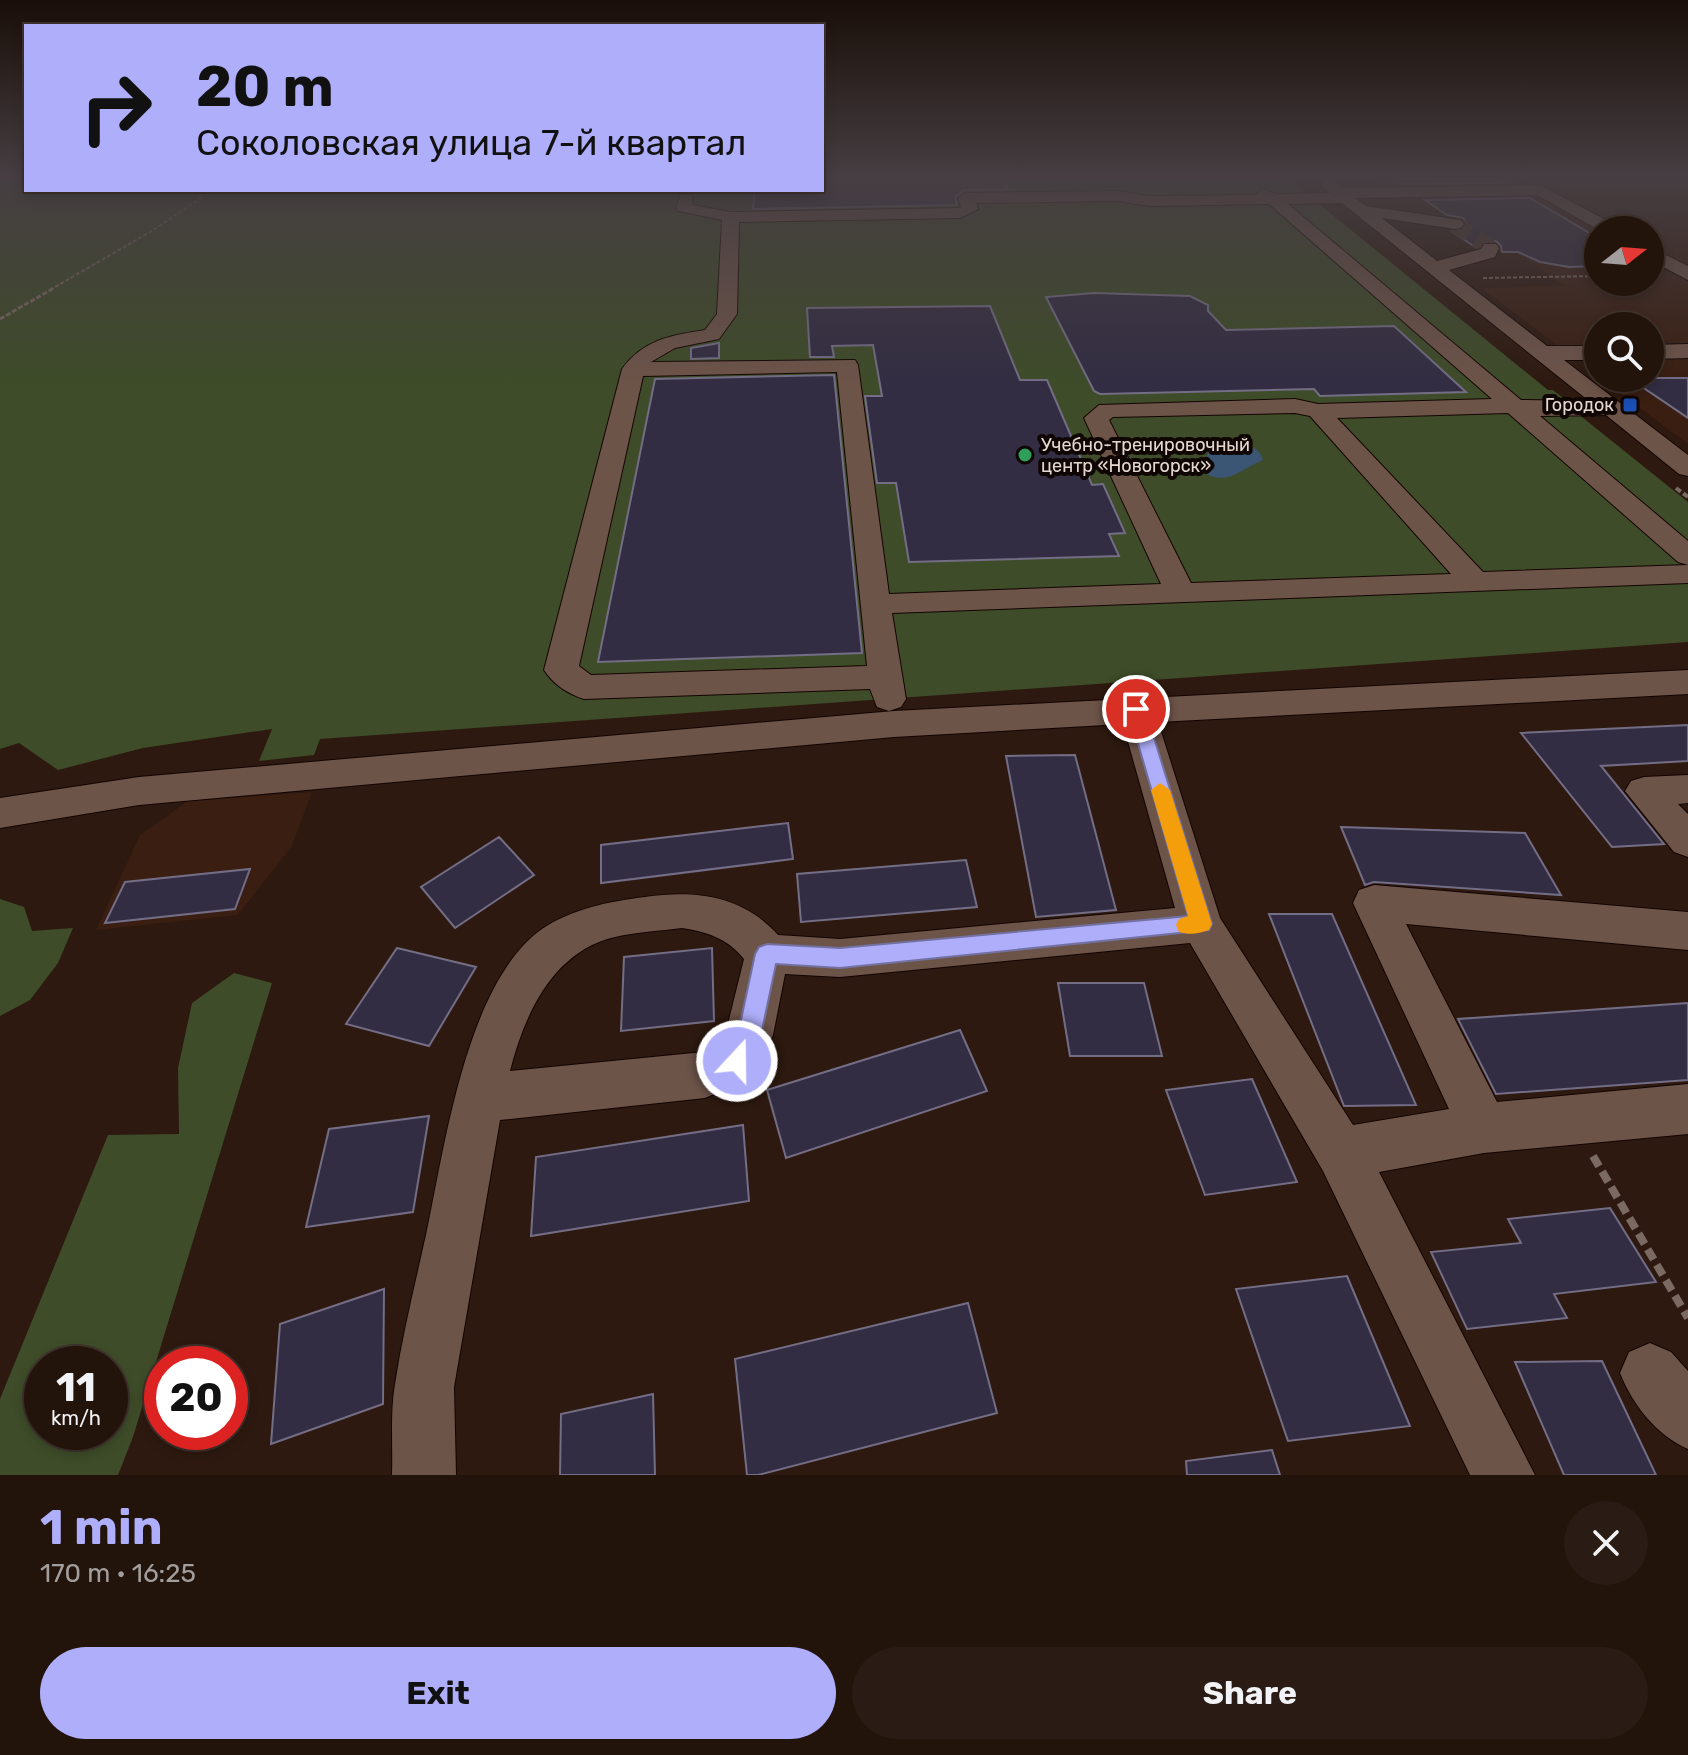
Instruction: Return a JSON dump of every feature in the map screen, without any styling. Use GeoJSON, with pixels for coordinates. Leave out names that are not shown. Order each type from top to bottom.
{"type":"FeatureCollection","features":[{"type":"Feature","properties":{"kind":"street"},"geometry":{"type":"LineString","coordinates":[[730,247],[727,314],[712,335],[661,345],[643,354],[633,369],[561,670],[584,687],[886,677]]}},
{"type":"Feature","properties":{"kind":"street"},"geometry":{"type":"LineString","coordinates":[[1329,247],[1688,556]]}},
{"type":"Feature","properties":{"kind":"street"},"geometry":{"type":"LineString","coordinates":[[1407,247],[1688,468]]}},
{"type":"Feature","properties":{"kind":"street"},"geometry":{"type":"LineString","coordinates":[[1435,269],[1456,260],[1489,253],[1490,248]]}},
{"type":"Feature","properties":{"kind":"street"},"geometry":{"type":"LineString","coordinates":[[1664,260],[1688,274]]}},
{"type":"Feature","properties":{"kind":"street"},"geometry":{"type":"LineString","coordinates":[[1664,352],[1688,351]]}},
{"type":"Feature","properties":{"kind":"street"},"geometry":{"type":"LineString","coordinates":[[1542,353],[1584,353]]}},
{"type":"Feature","properties":{"kind":"street"},"geometry":{"type":"LineString","coordinates":[[633,369],[847,365],[875,604],[894,724]]}},
{"type":"Feature","properties":{"kind":"street"},"geometry":{"type":"LineString","coordinates":[[1181,593],[1096,418],[1107,410],[1295,406],[1318,411],[1514,406],[1535,409],[1612,408]]}},
{"type":"Feature","properties":{"kind":"street"},"geometry":{"type":"LineString","coordinates":[[1318,411],[1475,582]]}},
{"type":"Feature","properties":{"kind":"street"},"geometry":{"type":"LineString","coordinates":[[875,604],[1688,574]]}},
{"type":"Feature","properties":{"kind":"street"},"geometry":{"type":"LineString","coordinates":[[0,813],[139,791],[894,724],[1688,682]]}},
{"type":"Feature","properties":{"kind":"street"},"geometry":{"type":"LineString","coordinates":[[1136,709],[1201,924],[1341,1153],[1503,1475]]}},
{"type":"Feature","properties":{"kind":"street"},"geometry":{"type":"LineString","coordinates":[[1688,789],[1644,791],[1688,841]]}},
{"type":"Feature","properties":{"kind":"street"},"geometry":{"type":"LineString","coordinates":[[1484,1128],[1374,903],[1688,931]]}},
{"type":"Feature","properties":{"kind":"street"},"geometry":{"type":"LineString","coordinates":[[423,1455],[424,1387],[479,1098],[496,1034],[525,978],[557,943],[607,920],[682,910],[713,915],[748,932],[767,954],[840,958],[1201,924]]}},
{"type":"Feature","properties":{"kind":"street"},"geometry":{"type":"LineString","coordinates":[[479,1098],[705,1075],[737,1061],[749,1035],[767,954]]}},
{"type":"Feature","properties":{"kind":"street"},"geometry":{"type":"LineString","coordinates":[[1341,1153],[1484,1128],[1688,1109]]}},
{"type":"Feature","properties":{"kind":"street"},"geometry":{"type":"LineString","coordinates":[[1650,1373],[1688,1418]]}},
{"type":"Feature","properties":{"kind":"path"},"geometry":{"type":"LineString","coordinates":[[0,319],[124,247]]}},
{"type":"Feature","properties":{"kind":"path"},"geometry":{"type":"LineString","coordinates":[[1473,278],[1584,276]]}},
{"type":"Feature","properties":{"kind":"path"},"geometry":{"type":"LineString","coordinates":[[1573,1120],[1688,1318]]}},
{"type":"Feature","properties":{"kind":"shaded area"},"geometry":{"type":"Polygon","coordinates":[[[1474,247],[1584,247],[1584,296],[1664,296],[1664,247],[1688,247],[1688,444],[1619,392],[1664,392],[1664,312],[1584,312],[1584,345],[1557,345],[1482,288],[1565,286],[1515,252],[1474,247]]]}},
{"type":"Feature","properties":{"kind":"shaded area"},"geometry":{"type":"Polygon","coordinates":[[[312,792],[292,846],[238,915],[96,930],[140,835],[188,801],[312,792]]]}},
{"type":"Feature","properties":{"kind":"green space","name":"Учебно-тренировочный центр «Новогорск»"},"geometry":{"type":"Polygon","coordinates":[[[0,247],[1372,247],[1548,390],[1553,390],[1567,401],[1562,401],[1688,502],[1688,642],[320,739],[314,755],[259,761],[272,729],[143,748],[58,770],[19,743],[0,749],[0,247]]]}},
{"type":"Feature","properties":{"kind":"green space"},"geometry":{"type":"Polygon","coordinates":[[[0,899],[24,907],[32,931],[73,928],[58,963],[30,1000],[0,1016],[0,899]]]}},
{"type":"Feature","properties":{"kind":"green space"},"geometry":{"type":"Polygon","coordinates":[[[234,973],[272,983],[161,1346],[144,1346],[144,1401],[128,1450],[128,1346],[24,1346],[24,1450],[128,1450],[118,1475],[0,1475],[0,1399],[108,1135],[179,1134],[178,1068],[192,1003],[234,973]]]}},
{"type":"Feature","properties":{"kind":"water"},"geometry":{"type":"Polygon","coordinates":[[[1216,442],[1250,445],[1263,460],[1225,478],[1199,470],[1190,474],[1180,471],[1178,468],[1184,464],[1204,467],[1207,455],[1216,442]]]}},
{"type":"Feature","properties":{"kind":"building"},"geometry":{"type":"Polygon","coordinates":[[[1501,247],[1584,247],[1584,266],[1540,262],[1518,252],[1502,252],[1501,247]]]}},
{"type":"Feature","properties":{"kind":"building"},"geometry":{"type":"Polygon","coordinates":[[[1094,293],[1190,296],[1208,305],[1208,311],[1226,330],[1394,326],[1466,392],[1320,396],[1314,389],[1100,394],[1094,391],[1046,297],[1094,293]]]}},
{"type":"Feature","properties":{"kind":"building"},"geometry":{"type":"Polygon","coordinates":[[[990,306],[1020,380],[1047,380],[1092,485],[1103,484],[1125,533],[1109,534],[1119,556],[909,562],[896,483],[877,483],[865,396],[882,396],[873,345],[832,346],[834,357],[810,357],[807,308],[990,306]]]}},
{"type":"Feature","properties":{"kind":"building"},"geometry":{"type":"Polygon","coordinates":[[[719,343],[719,358],[691,359],[691,348],[719,343]]]}},
{"type":"Feature","properties":{"kind":"building"},"geometry":{"type":"Polygon","coordinates":[[[834,375],[862,653],[598,662],[655,379],[834,375]]]}},
{"type":"Feature","properties":{"kind":"building"},"geometry":{"type":"Polygon","coordinates":[[[1664,378],[1688,378],[1688,418],[1650,392],[1664,392],[1664,378]]]}},
{"type":"Feature","properties":{"kind":"building"},"geometry":{"type":"Polygon","coordinates":[[[1688,725],[1688,761],[1601,766],[1664,844],[1612,847],[1521,733],[1688,725]]]}},
{"type":"Feature","properties":{"kind":"building"},"geometry":{"type":"Polygon","coordinates":[[[1075,755],[1116,910],[1036,917],[1006,756],[1075,755]]]}},
{"type":"Feature","properties":{"kind":"building"},"geometry":{"type":"Polygon","coordinates":[[[788,823],[793,859],[601,883],[601,845],[788,823]]]}},
{"type":"Feature","properties":{"kind":"building"},"geometry":{"type":"Polygon","coordinates":[[[1341,827],[1525,833],[1561,895],[1374,882],[1365,885],[1341,827]]]}},
{"type":"Feature","properties":{"kind":"building"},"geometry":{"type":"Polygon","coordinates":[[[499,837],[534,875],[455,928],[421,887],[499,837]]]}},
{"type":"Feature","properties":{"kind":"building"},"geometry":{"type":"Polygon","coordinates":[[[966,860],[977,907],[801,922],[797,874],[966,860]]]}},
{"type":"Feature","properties":{"kind":"building"},"geometry":{"type":"Polygon","coordinates":[[[250,869],[235,909],[105,923],[125,882],[250,869]]]}},
{"type":"Feature","properties":{"kind":"building"},"geometry":{"type":"Polygon","coordinates":[[[1269,914],[1332,914],[1416,1105],[1344,1106],[1269,914]]]}},
{"type":"Feature","properties":{"kind":"building"},"geometry":{"type":"Polygon","coordinates":[[[397,948],[476,967],[429,1046],[346,1024],[397,948]]]}},
{"type":"Feature","properties":{"kind":"building"},"geometry":{"type":"Polygon","coordinates":[[[712,948],[714,1021],[621,1031],[624,957],[712,948]]]}},
{"type":"Feature","properties":{"kind":"building"},"geometry":{"type":"Polygon","coordinates":[[[1058,983],[1144,983],[1162,1056],[1070,1056],[1058,983]]]}},
{"type":"Feature","properties":{"kind":"building"},"geometry":{"type":"Polygon","coordinates":[[[1688,1003],[1688,1080],[1496,1094],[1458,1019],[1688,1003]]]}},
{"type":"Feature","properties":{"kind":"building"},"geometry":{"type":"Polygon","coordinates":[[[960,1030],[987,1091],[786,1158],[767,1090],[960,1030]]]}},
{"type":"Feature","properties":{"kind":"building"},"geometry":{"type":"Polygon","coordinates":[[[1252,1079],[1297,1182],[1205,1195],[1166,1090],[1252,1079]]]}},
{"type":"Feature","properties":{"kind":"building"},"geometry":{"type":"Polygon","coordinates":[[[429,1116],[413,1212],[306,1227],[329,1129],[429,1116]]]}},
{"type":"Feature","properties":{"kind":"building"},"geometry":{"type":"Polygon","coordinates":[[[743,1125],[749,1201],[531,1236],[536,1157],[743,1125]]]}},
{"type":"Feature","properties":{"kind":"building"},"geometry":{"type":"Polygon","coordinates":[[[1610,1208],[1656,1282],[1554,1294],[1567,1318],[1467,1329],[1431,1252],[1521,1243],[1508,1219],[1610,1208]]]}},
{"type":"Feature","properties":{"kind":"building"},"geometry":{"type":"Polygon","coordinates":[[[1347,1276],[1410,1426],[1288,1441],[1236,1289],[1347,1276]]]}},
{"type":"Feature","properties":{"kind":"building"},"geometry":{"type":"Polygon","coordinates":[[[384,1289],[383,1404],[271,1444],[280,1324],[384,1289]]]}},
{"type":"Feature","properties":{"kind":"building"},"geometry":{"type":"Polygon","coordinates":[[[968,1303],[997,1413],[758,1475],[747,1475],[735,1359],[968,1303]]]}},
{"type":"Feature","properties":{"kind":"building"},"geometry":{"type":"Polygon","coordinates":[[[1602,1361],[1656,1475],[1564,1475],[1515,1362],[1602,1361]]]}},
{"type":"Feature","properties":{"kind":"building"},"geometry":{"type":"Polygon","coordinates":[[[653,1394],[655,1475],[560,1475],[561,1414],[653,1394]]]}},
{"type":"Feature","properties":{"kind":"building"},"geometry":{"type":"Polygon","coordinates":[[[1272,1450],[1280,1475],[1187,1475],[1186,1461],[1272,1450]]]}},
{"type":"Feature","properties":{"kind":"slow traffic"},"geometry":{"type":"LineString","coordinates":[[1160,790],[1201,924],[1187,925]]}},
{"type":"Feature","properties":{"kind":"place","name":"Городок"},"geometry":{"type":"Point","coordinates":[1630,405]}},
{"type":"Feature","properties":{"kind":"place","name":"Учебно-тренировочный центр «Новогорск»"},"geometry":{"type":"Point","coordinates":[1025,455]}},
{"type":"Feature","properties":{"kind":"route"},"geometry":{"type":"LineString","coordinates":[[737,1061],[749,1035],[767,954],[840,958],[1201,924],[1136,709]]}}]}
